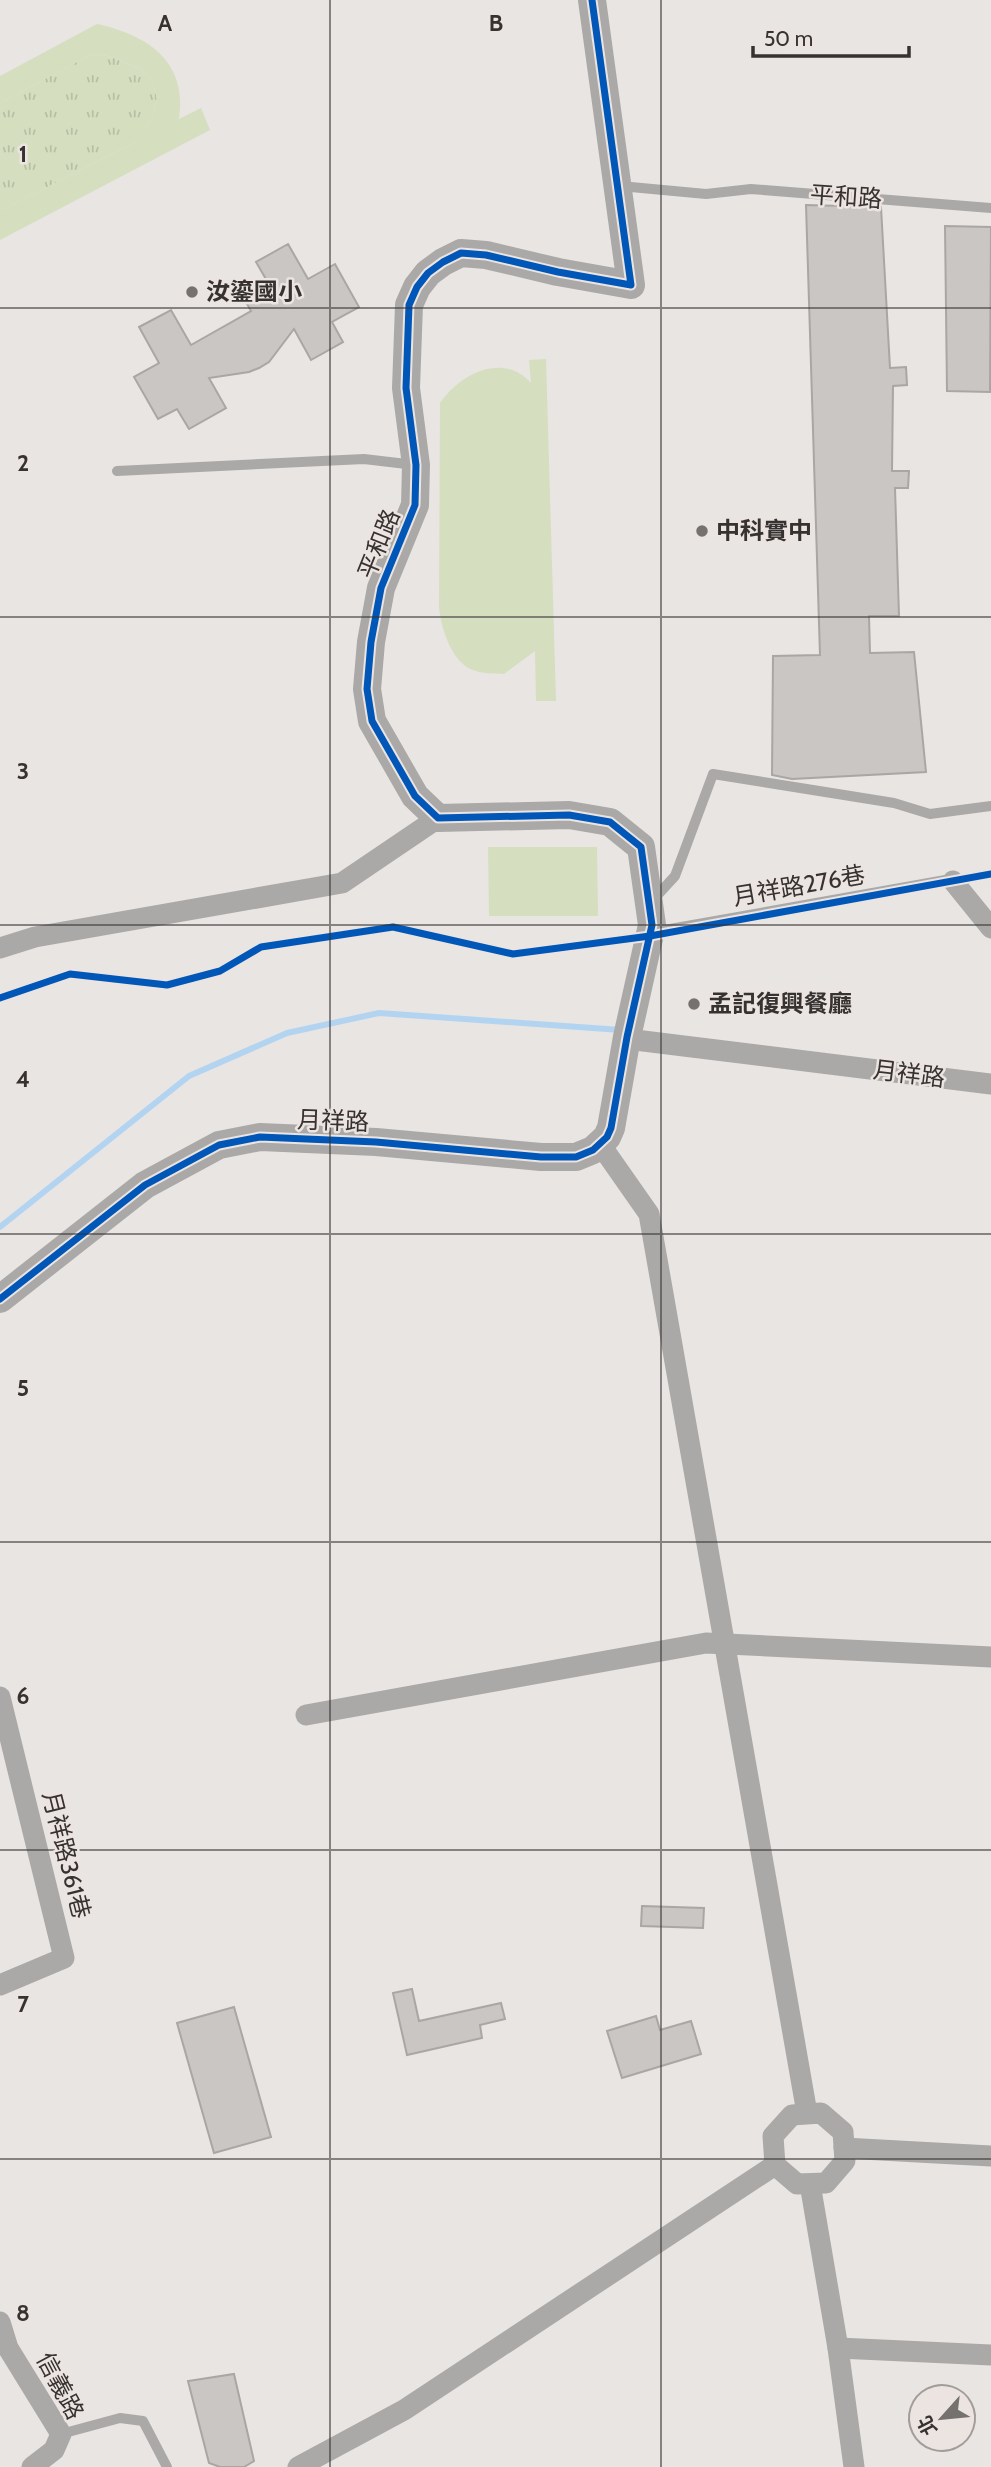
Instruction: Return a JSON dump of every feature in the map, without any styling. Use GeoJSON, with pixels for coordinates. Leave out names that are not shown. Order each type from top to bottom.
{"type":"FeatureCollection","features":[{"type":"Feature","properties":{"kind":"street","name":"平和路"},"geometry":{"type":"LineString","coordinates":[[438,818],[415,796],[372,721],[367,689],[371,642],[381,588],[415,505],[416,465],[406,388],[409,304],[417,287],[428,274],[460,253],[486,255],[631,285],[592,0]]}},
{"type":"Feature","properties":{"kind":"street"},"geometry":{"type":"LineString","coordinates":[[0,948],[35,937],[342,883],[438,818],[569,815],[610,822],[641,847],[652,925],[628,1033],[611,1128],[600,1144],[649,1214],[807,2113]]}},
{"type":"Feature","properties":{"kind":"street","name":"月祥路276巷"},"geometry":{"type":"LineString","coordinates":[[953,881],[991,928]]}},
{"type":"Feature","properties":{"kind":"street","name":"月祥路"},"geometry":{"type":"LineString","coordinates":[[628,1033],[991,1084]]}},
{"type":"Feature","properties":{"kind":"street","name":"月祥路"},"geometry":{"type":"LineString","coordinates":[[0,1298],[145,1185],[219,1145],[260,1138],[376,1142],[541,1157],[576,1157],[600,1144]]}},
{"type":"Feature","properties":{"kind":"street"},"geometry":{"type":"LineString","coordinates":[[306,1715],[706,1643],[991,1657]]}},
{"type":"Feature","properties":{"kind":"street","name":"月祥路361巷"},"geometry":{"type":"LineString","coordinates":[[0,1696],[64,1958],[0,1985]]}},
{"type":"Feature","properties":{"kind":"street"},"geometry":{"type":"LineString","coordinates":[[807,2113],[821,2113],[843,2132],[845,2161],[826,2183],[797,2185],[775,2165],[773,2136],[792,2115],[807,2113]]}},
{"type":"Feature","properties":{"kind":"street"},"geometry":{"type":"LineString","coordinates":[[844,2148],[991,2156]]}},
{"type":"Feature","properties":{"kind":"street"},"geometry":{"type":"LineString","coordinates":[[298,2467],[404,2410],[775,2165]]}},
{"type":"Feature","properties":{"kind":"street"},"geometry":{"type":"LineString","coordinates":[[810,2184],[838,2348],[854,2467]]}},
{"type":"Feature","properties":{"kind":"street","name":"信義路"},"geometry":{"type":"LineString","coordinates":[[0,2322],[4,2349],[61,2434],[54,2450],[32,2467]]}},
{"type":"Feature","properties":{"kind":"street"},"geometry":{"type":"LineString","coordinates":[[838,2348],[991,2355]]}},
{"type":"Feature","properties":{"kind":"lane","name":"平和路"},"geometry":{"type":"LineString","coordinates":[[617,185],[706,194],[751,189],[991,208]]}},
{"type":"Feature","properties":{"kind":"lane"},"geometry":{"type":"LineString","coordinates":[[117,471],[364,459],[416,465]]}},
{"type":"Feature","properties":{"kind":"lane"},"geometry":{"type":"LineString","coordinates":[[650,904],[675,876],[713,774],[894,803],[930,814],[991,806]]}},
{"type":"Feature","properties":{"kind":"lane","name":"月祥路276巷"},"geometry":{"type":"LineString","coordinates":[[651,932],[951,879],[953,881]]}},
{"type":"Feature","properties":{"kind":"lane"},"geometry":{"type":"LineString","coordinates":[[61,2434],[120,2418],[143,2421],[167,2467]]}},
{"type":"Feature","properties":{"kind":"green space"},"geometry":{"type":"Polygon","coordinates":[[[97,24],[133,35],[160,54],[177,82],[179,119],[201,108],[210,130],[0,240],[0,211],[136,142],[153,117],[157,100],[153,82],[141,69],[108,56],[92,54],[0,103],[0,76],[97,24]]]}},
{"type":"Feature","properties":{"kind":"green space"},"geometry":{"type":"Polygon","coordinates":[[[92,54],[108,56],[141,69],[153,82],[157,100],[153,117],[136,142],[0,211],[0,103],[92,54]]]}},
{"type":"Feature","properties":{"kind":"green space"},"geometry":{"type":"Polygon","coordinates":[[[546,359],[556,701],[536,701],[535,651],[504,674],[482,673],[460,661],[445,635],[439,607],[440,403],[459,383],[483,370],[508,369],[531,383],[529,360],[546,359]]]}},
{"type":"Feature","properties":{"kind":"green space"},"geometry":{"type":"Polygon","coordinates":[[[488,847],[597,847],[598,916],[489,916],[488,847]]]}},
{"type":"Feature","properties":{"kind":"building"},"geometry":{"type":"Polygon","coordinates":[[[806,205],[881,207],[890,368],[906,367],[907,385],[893,386],[892,471],[909,471],[908,488],[895,488],[899,616],[869,616],[870,653],[914,652],[926,772],[792,779],[772,775],[773,656],[820,655],[806,205]]]}},
{"type":"Feature","properties":{"kind":"building"},"geometry":{"type":"Polygon","coordinates":[[[945,226],[991,227],[990,392],[947,391],[945,226]]]}},
{"type":"Feature","properties":{"kind":"building"},"geometry":{"type":"Polygon","coordinates":[[[288,244],[308,279],[335,264],[359,307],[332,322],[343,342],[311,360],[294,329],[269,362],[259,368],[209,378],[226,408],[189,429],[177,409],[158,419],[134,377],[159,363],[139,327],[171,310],[191,345],[251,311],[241,293],[247,287],[267,281],[256,262],[288,244]]]}},
{"type":"Feature","properties":{"kind":"building"},"geometry":{"type":"Polygon","coordinates":[[[642,1906],[704,1908],[703,1928],[641,1926],[642,1906]]]}},
{"type":"Feature","properties":{"kind":"building"},"geometry":{"type":"Polygon","coordinates":[[[412,1989],[419,2021],[501,2003],[505,2019],[480,2025],[482,2038],[407,2055],[393,1993],[412,1989]]]}},
{"type":"Feature","properties":{"kind":"building"},"geometry":{"type":"Polygon","coordinates":[[[234,2007],[271,2137],[214,2153],[177,2023],[234,2007]]]}},
{"type":"Feature","properties":{"kind":"building"},"geometry":{"type":"Polygon","coordinates":[[[656,2016],[660,2030],[691,2021],[701,2054],[622,2078],[607,2031],[656,2016]]]}},
{"type":"Feature","properties":{"kind":"building"},"geometry":{"type":"Polygon","coordinates":[[[234,2374],[254,2461],[244,2467],[220,2467],[209,2463],[188,2381],[234,2374]]]}},
{"type":"Feature","properties":{"kind":"waterway"},"geometry":{"type":"LineString","coordinates":[[0,1227],[189,1076],[287,1033],[379,1013],[621,1030]]}},
{"type":"Feature","properties":{"kind":"cycle path"},"geometry":{"type":"LineString","coordinates":[[0,1299],[145,1185],[219,1145],[260,1137],[376,1142],[541,1157],[576,1157],[593,1150],[607,1137],[652,925],[641,847],[610,822],[569,815],[438,818],[415,796],[372,721],[367,689],[371,642],[381,588],[415,505],[416,465],[406,388],[409,305],[417,287],[428,273],[461,253],[486,255],[631,285],[592,0]]}},
{"type":"Feature","properties":{"kind":"cycle path"},"geometry":{"type":"LineString","coordinates":[[0,998],[70,974],[167,985],[220,971],[261,947],[393,927],[513,954],[650,936],[991,874]]}},
{"type":"Feature","properties":{"kind":"place","name":"汝鎏國小"},"geometry":{"type":"Point","coordinates":[192,292]}},
{"type":"Feature","properties":{"kind":"place","name":"中科實中"},"geometry":{"type":"Point","coordinates":[702,531]}},
{"type":"Feature","properties":{"kind":"place","name":"孟記復興餐廳"},"geometry":{"type":"Point","coordinates":[694,1004]}}]}
